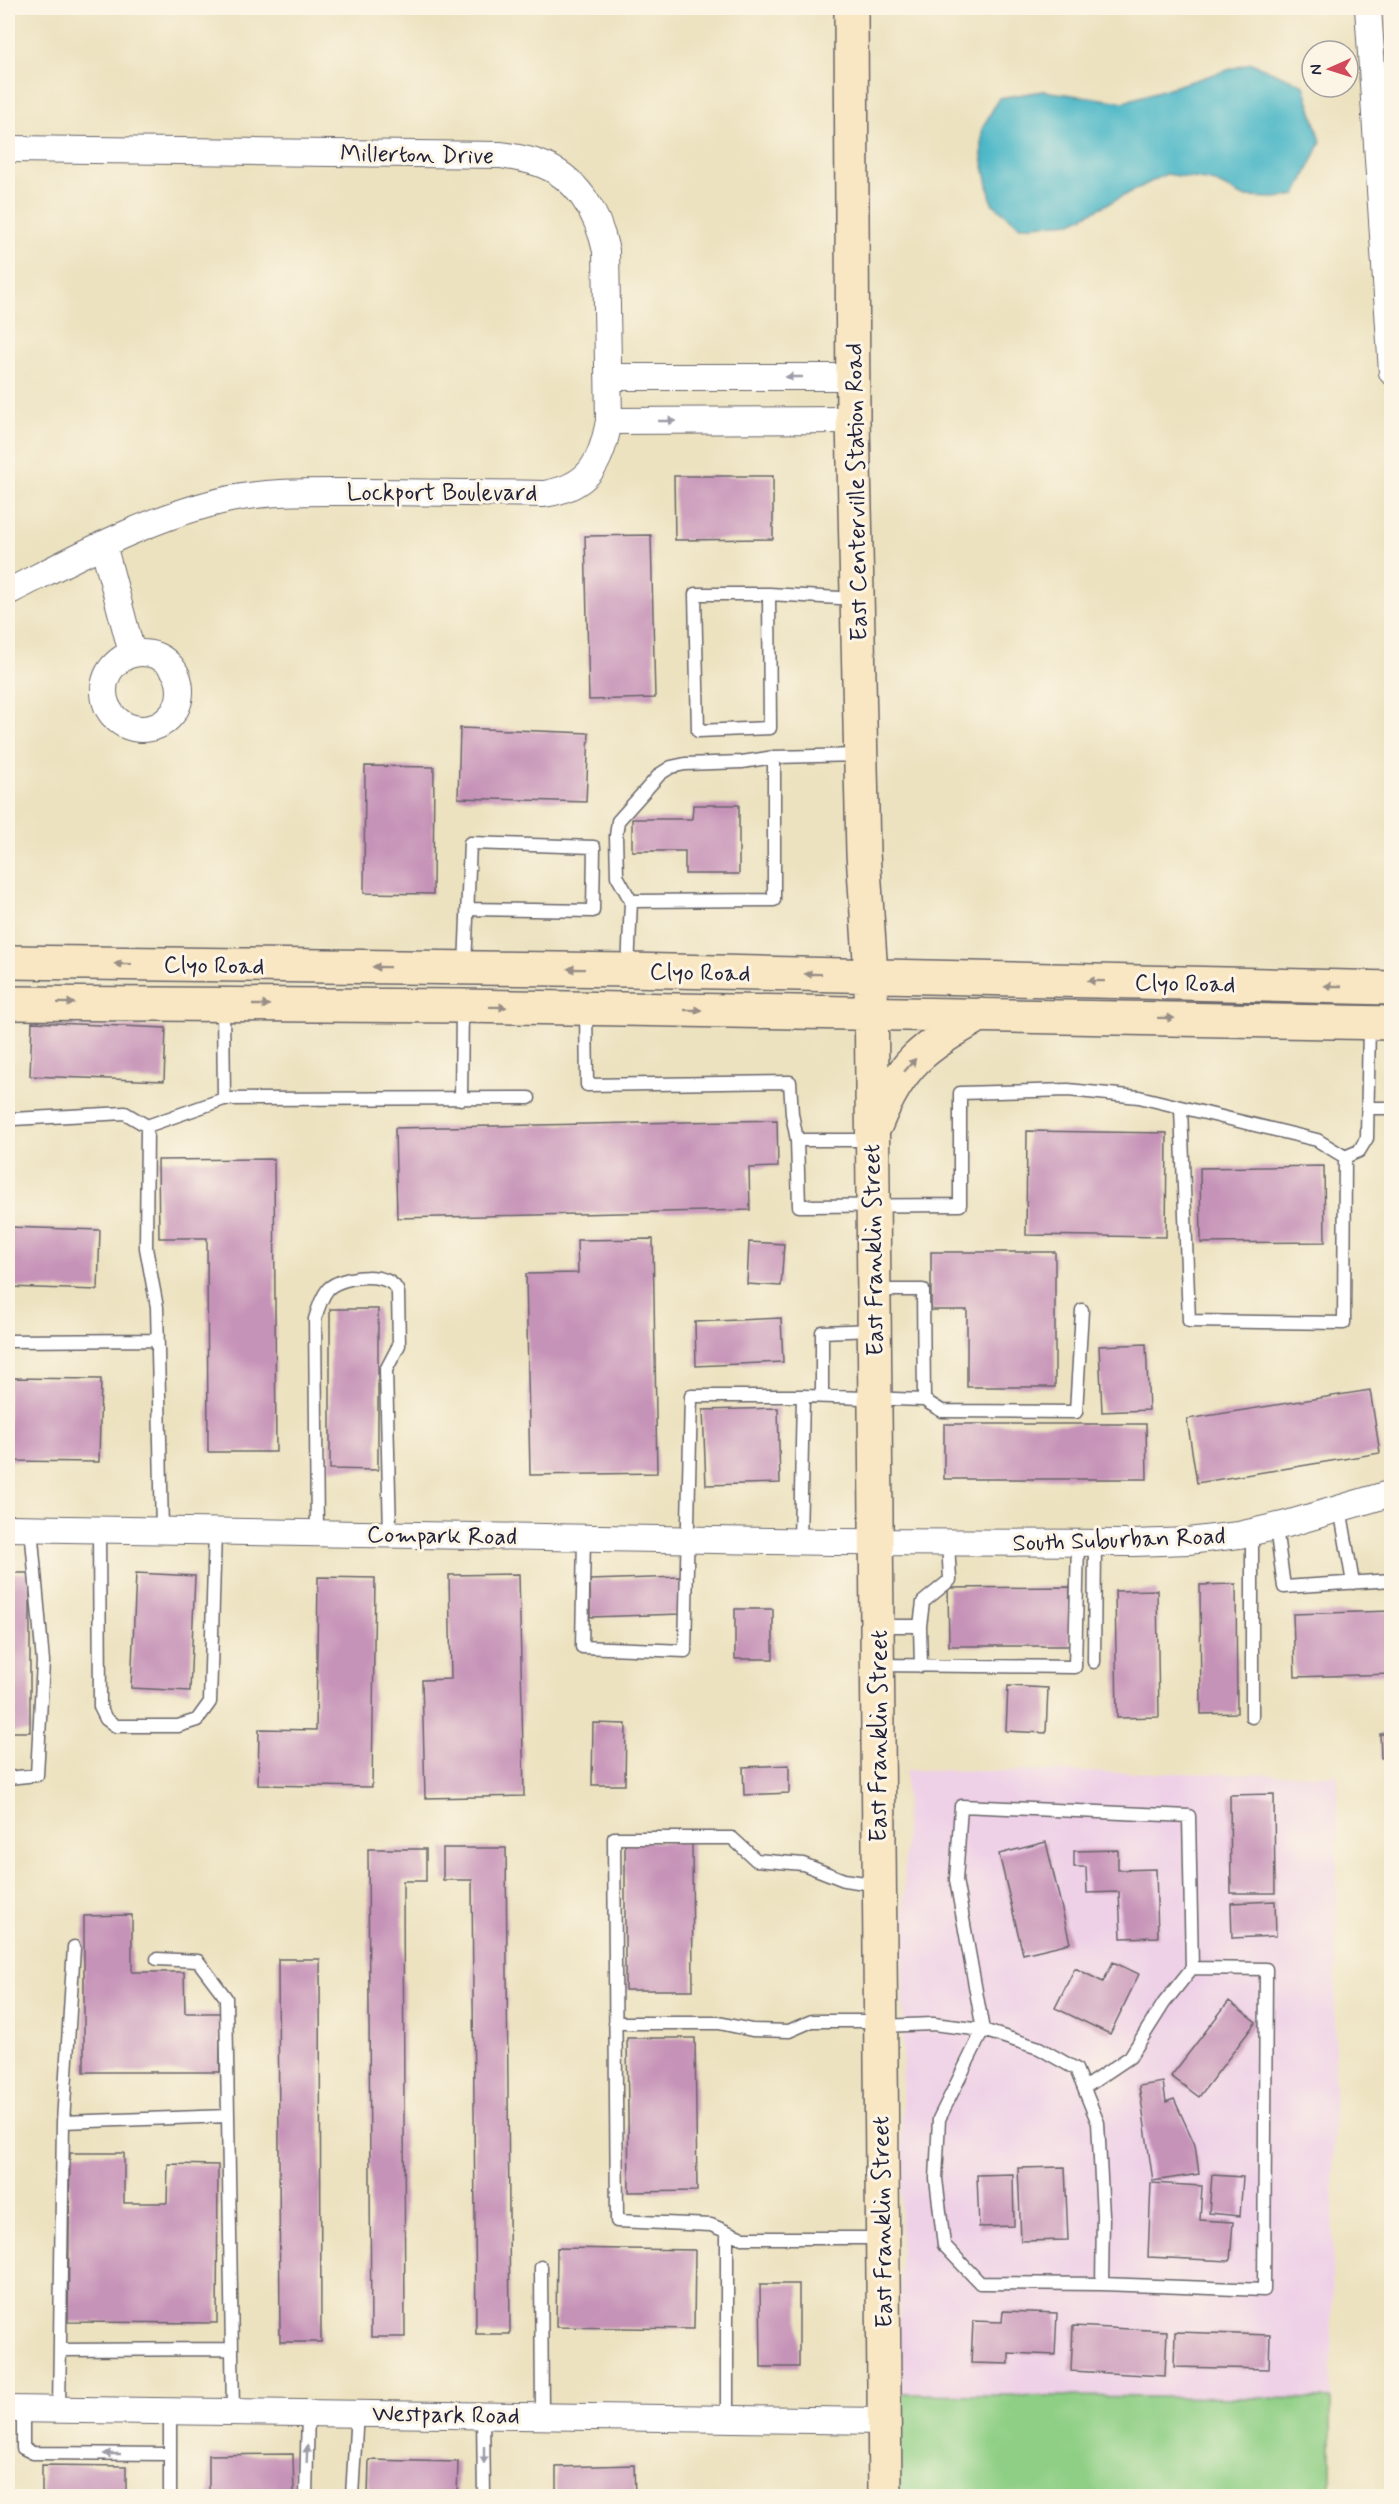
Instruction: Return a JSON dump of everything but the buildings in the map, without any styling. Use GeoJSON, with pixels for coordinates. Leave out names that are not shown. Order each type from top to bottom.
{"type":"FeatureCollection","features":[{"type":"Feature","properties":{"kind":"street","name":"East Centerville Station Road"},"geometry":{"type":"LineString","coordinates":[[851,8],[852,377],[863,853],[871,975]]}},
{"type":"Feature","properties":{"kind":"street"},"geometry":{"type":"LineString","coordinates":[[1368,8],[1392,372]]}},
{"type":"Feature","properties":{"kind":"street","name":"Millerton Drive"},"geometry":{"type":"LineString","coordinates":[[8,148],[501,155],[539,163],[557,172],[575,186],[590,205],[602,230],[606,251],[609,421]]}},
{"type":"Feature","properties":{"kind":"street"},"geometry":{"type":"LineString","coordinates":[[609,377],[852,377]]}},
{"type":"Feature","properties":{"kind":"street"},"geometry":{"type":"LineString","coordinates":[[609,421],[853,420]]}},
{"type":"Feature","properties":{"kind":"street","name":"Lockport Boulevard"},"geometry":{"type":"LineString","coordinates":[[8,592],[103,544],[152,523],[197,507],[232,499],[288,492],[544,494],[566,490],[577,484],[595,465],[604,448],[609,421]]}},
{"type":"Feature","properties":{"kind":"street"},"geometry":{"type":"LineString","coordinates":[[103,544],[132,653]]}},
{"type":"Feature","properties":{"kind":"street","name":"Clyo Road"},"geometry":{"type":"LineString","coordinates":[[8,962],[628,970],[1392,988]]}},
{"type":"Feature","properties":{"kind":"street","name":"East Franklin Street"},"geometry":{"type":"LineString","coordinates":[[871,975],[885,2496]]}},
{"type":"Feature","properties":{"kind":"street","name":"Clyo Road"},"geometry":{"type":"LineString","coordinates":[[8,1003],[462,1006],[1380,1022]]}},
{"type":"Feature","properties":{"kind":"street"},"geometry":{"type":"LineString","coordinates":[[872,1137],[888,1094],[910,1063],[934,1042],[981,1015]]}},
{"type":"Feature","properties":{"kind":"street","name":"South Suburban Road"},"geometry":{"type":"LineString","coordinates":[[876,1542],[1188,1541],[1264,1529],[1392,1493]]}},
{"type":"Feature","properties":{"kind":"street","name":"Compark Road"},"geometry":{"type":"LineString","coordinates":[[19,1528],[876,1542]]}},
{"type":"Feature","properties":{"kind":"street","name":"Westpark Road"},"geometry":{"type":"LineString","coordinates":[[15,2409],[308,2411],[884,2421]]}},
{"type":"Feature","properties":{"kind":"lane"},"geometry":{"type":"LineString","coordinates":[[769,594],[770,729],[698,731],[695,594],[769,594],[858,599]]}},
{"type":"Feature","properties":{"kind":"lane"},"geometry":{"type":"LineString","coordinates":[[628,970],[631,901],[617,876],[618,821],[660,774],[671,767],[685,764],[742,762],[774,757],[861,755]]}},
{"type":"Feature","properties":{"kind":"lane"},"geometry":{"type":"LineString","coordinates":[[631,901],[774,900],[774,757]]}},
{"type":"Feature","properties":{"kind":"lane"},"geometry":{"type":"LineString","coordinates":[[465,968],[470,843],[594,847],[593,910],[468,909]]}},
{"type":"Feature","properties":{"kind":"lane"},"geometry":{"type":"LineString","coordinates":[[223,1005],[224,1099]]}},
{"type":"Feature","properties":{"kind":"lane"},"geometry":{"type":"LineString","coordinates":[[461,1099],[462,1006]]}},
{"type":"Feature","properties":{"kind":"lane"},"geometry":{"type":"LineString","coordinates":[[586,1009],[587,1085],[790,1082],[792,1114],[797,1140],[799,1206],[960,1205],[960,1094],[1068,1090],[1139,1097],[1317,1140],[1345,1157]]}},
{"type":"Feature","properties":{"kind":"lane"},"geometry":{"type":"LineString","coordinates":[[1345,1157],[1359,1150],[1367,1138],[1368,1108],[1380,1022]]}},
{"type":"Feature","properties":{"kind":"lane"},"geometry":{"type":"LineString","coordinates":[[8,1116],[13,1119],[125,1113],[147,1126],[224,1099],[529,1098]]}},
{"type":"Feature","properties":{"kind":"lane"},"geometry":{"type":"LineString","coordinates":[[1181,1108],[1189,1321],[1344,1323],[1345,1157]]}},
{"type":"Feature","properties":{"kind":"lane"},"geometry":{"type":"LineString","coordinates":[[1368,1108],[1392,1108]]}},
{"type":"Feature","properties":{"kind":"lane"},"geometry":{"type":"LineString","coordinates":[[147,1126],[146,1248],[157,1307],[162,1530]]}},
{"type":"Feature","properties":{"kind":"lane"},"geometry":{"type":"LineString","coordinates":[[797,1140],[872,1137]]}},
{"type":"Feature","properties":{"kind":"lane"},"geometry":{"type":"LineString","coordinates":[[317,1533],[315,1319],[319,1303],[329,1288],[350,1279],[376,1278],[391,1281],[397,1286],[398,1293],[399,1345],[386,1370],[390,1534]]}},
{"type":"Feature","properties":{"kind":"lane"},"geometry":{"type":"LineString","coordinates":[[873,1290],[923,1290],[924,1400]]}},
{"type":"Feature","properties":{"kind":"lane"},"geometry":{"type":"LineString","coordinates":[[584,1537],[582,1647],[685,1651],[692,1396],[803,1396],[924,1400],[942,1411],[1076,1412],[1082,1310]]}},
{"type":"Feature","properties":{"kind":"lane"},"geometry":{"type":"LineString","coordinates":[[822,1397],[822,1332],[874,1330]]}},
{"type":"Feature","properties":{"kind":"lane"},"geometry":{"type":"LineString","coordinates":[[8,1341],[158,1340]]}},
{"type":"Feature","properties":{"kind":"lane"},"geometry":{"type":"LineString","coordinates":[[800,1541],[803,1396]]}},
{"type":"Feature","properties":{"kind":"lane"},"geometry":{"type":"LineString","coordinates":[[1340,1508],[1353,1583]]}},
{"type":"Feature","properties":{"kind":"lane"},"geometry":{"type":"LineString","coordinates":[[8,1778],[37,1775],[43,1662],[19,1528]]}},
{"type":"Feature","properties":{"kind":"lane"},"geometry":{"type":"LineString","coordinates":[[99,1529],[100,1707],[106,1719],[116,1726],[178,1726],[197,1720],[210,1702],[215,1531]]}},
{"type":"Feature","properties":{"kind":"lane"},"geometry":{"type":"LineString","coordinates":[[1264,1529],[1284,1587],[1392,1580]]}},
{"type":"Feature","properties":{"kind":"lane"},"geometry":{"type":"LineString","coordinates":[[1252,1717],[1264,1529]]}},
{"type":"Feature","properties":{"kind":"lane"},"geometry":{"type":"LineString","coordinates":[[921,1666],[920,1626],[923,1602],[950,1580],[948,1542]]}},
{"type":"Feature","properties":{"kind":"lane"},"geometry":{"type":"LineString","coordinates":[[1087,1543],[1094,1662]]}},
{"type":"Feature","properties":{"kind":"lane"},"geometry":{"type":"LineString","coordinates":[[877,1665],[1075,1667],[1087,1543]]}},
{"type":"Feature","properties":{"kind":"lane"},"geometry":{"type":"LineString","coordinates":[[877,1626],[920,1626]]}},
{"type":"Feature","properties":{"kind":"lane"},"geometry":{"type":"LineString","coordinates":[[1084,2088],[1130,2057],[1164,2003],[1192,1968],[1188,1816],[961,1806],[956,1880],[984,2030],[939,2119],[936,2179],[944,2245],[980,2283],[1102,2284],[1264,2290],[1266,1969],[1192,1968]]}},
{"type":"Feature","properties":{"kind":"lane"},"geometry":{"type":"LineString","coordinates":[[879,1884],[844,1880],[802,1864],[756,1860],[732,1838],[614,1838],[617,2221],[711,2225],[742,2238],[882,2238]]}},
{"type":"Feature","properties":{"kind":"lane"},"geometry":{"type":"LineString","coordinates":[[59,2411],[63,2122],[74,1947]]}},
{"type":"Feature","properties":{"kind":"lane"},"geometry":{"type":"LineString","coordinates":[[157,1959],[198,1961],[226,1998],[233,2410]]}},
{"type":"Feature","properties":{"kind":"lane"},"geometry":{"type":"LineString","coordinates":[[615,2023],[719,2023],[752,2030],[789,2031],[812,2021],[933,2024],[984,2030],[1039,2048],[1076,2069],[1098,2123],[1103,2216],[1102,2284]]}},
{"type":"Feature","properties":{"kind":"lane"},"geometry":{"type":"LineString","coordinates":[[63,2122],[228,2116]]}},
{"type":"Feature","properties":{"kind":"lane"},"geometry":{"type":"LineString","coordinates":[[727,2232],[727,2418]]}},
{"type":"Feature","properties":{"kind":"lane"},"geometry":{"type":"LineString","coordinates":[[541,2267],[542,2415]]}},
{"type":"Feature","properties":{"kind":"lane"},"geometry":{"type":"LineString","coordinates":[[60,2350],[232,2349]]}},
{"type":"Feature","properties":{"kind":"lane"},"geometry":{"type":"LineString","coordinates":[[15,2409],[23,2448],[33,2453],[170,2454]]}},
{"type":"Feature","properties":{"kind":"lane"},"geometry":{"type":"LineString","coordinates":[[170,2410],[170,2496]]}},
{"type":"Feature","properties":{"kind":"lane"},"geometry":{"type":"LineString","coordinates":[[306,2496],[308,2411]]}},
{"type":"Feature","properties":{"kind":"lane"},"geometry":{"type":"LineString","coordinates":[[352,2496],[357,2412]]}},
{"type":"Feature","properties":{"kind":"lane"},"geometry":{"type":"LineString","coordinates":[[483,2414],[484,2496]]}},
{"type":"Feature","properties":{"kind":"shaded area"},"geometry":{"type":"Polygon","coordinates":[[[906,1770],[1338,1775],[1331,2399],[899,2394],[906,1770]]]}},
{"type":"Feature","properties":{"kind":"green space"},"geometry":{"type":"Polygon","coordinates":[[[899,2394],[1331,2399],[1331,2496],[885,2496],[899,2394]]]}},
{"type":"Feature","properties":{"kind":"water"},"geometry":{"type":"Polygon","coordinates":[[[1251,63],[1300,83],[1300,99],[1308,99],[1321,142],[1296,195],[1276,198],[1244,197],[1212,181],[1166,174],[1072,222],[1020,226],[992,203],[982,157],[982,129],[999,98],[1043,91],[1123,102],[1251,63]]]}}]}
